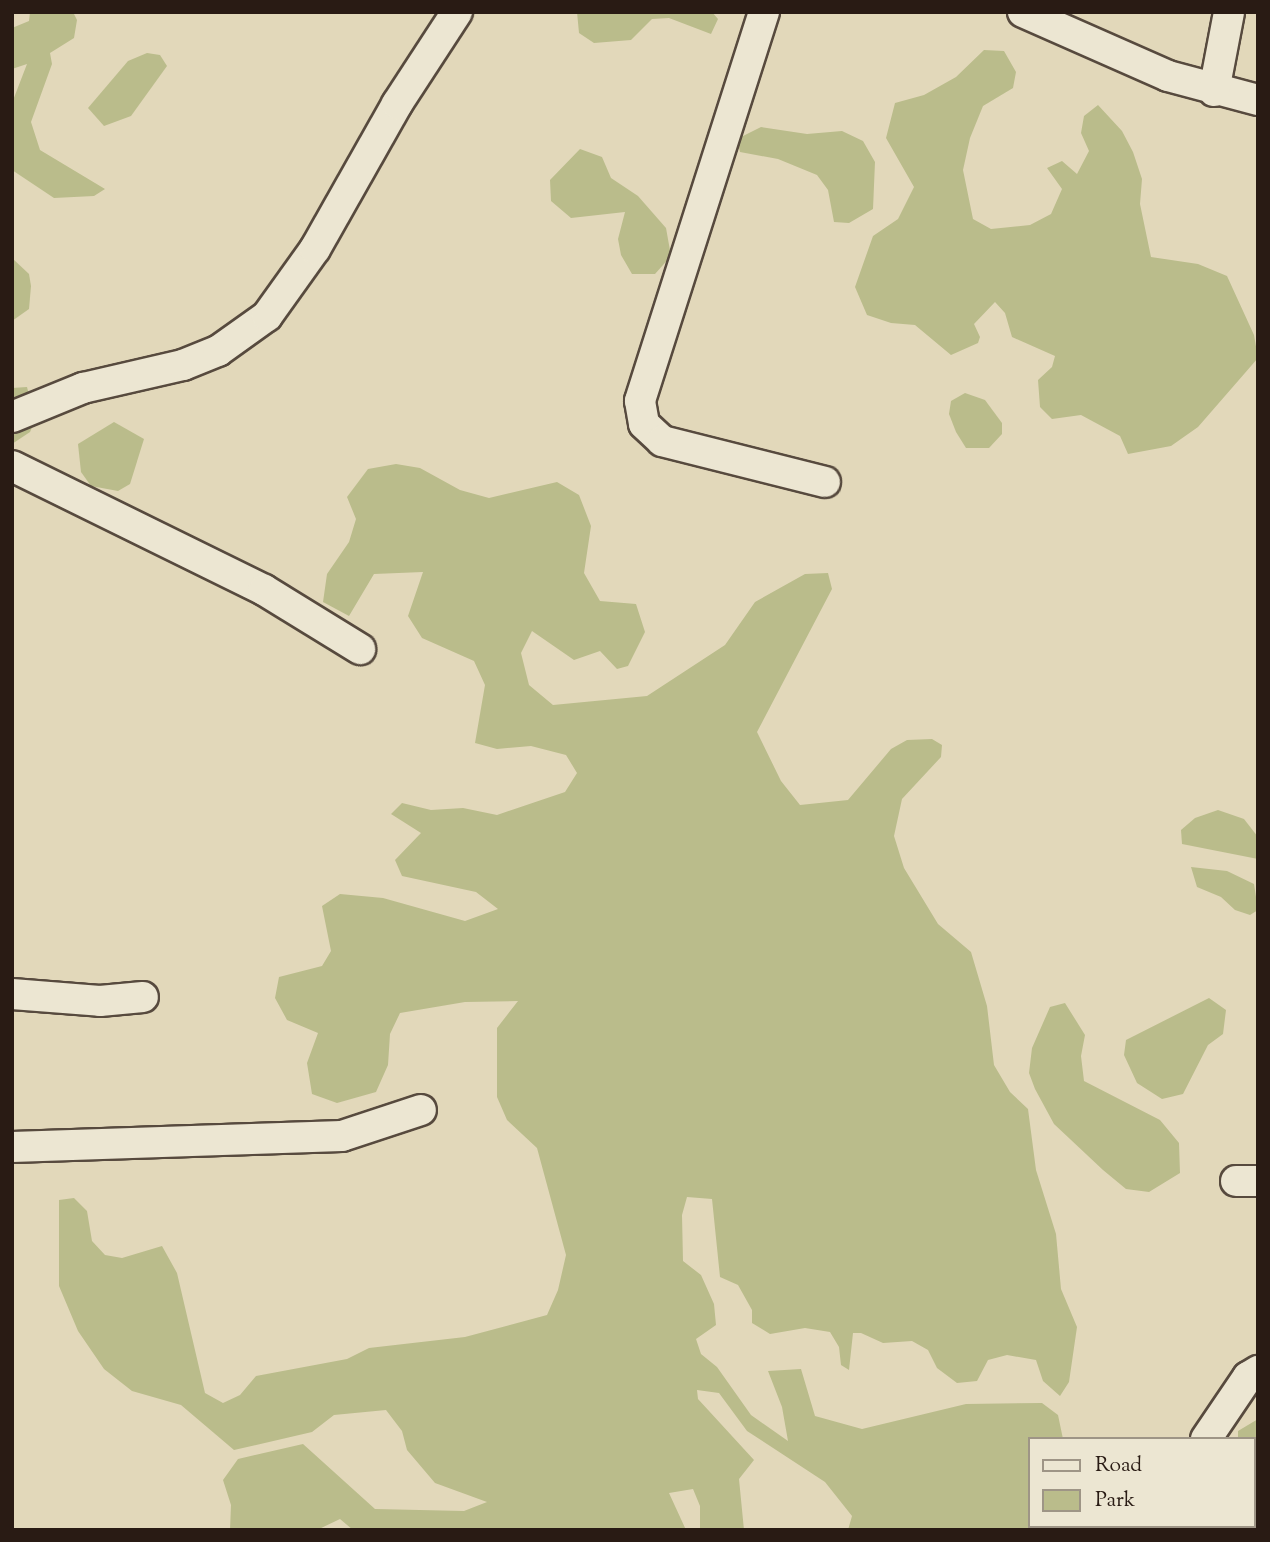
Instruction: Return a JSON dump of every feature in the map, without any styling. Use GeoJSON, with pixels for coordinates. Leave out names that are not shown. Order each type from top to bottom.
{"type":"FeatureCollection","features":[{"type":"Feature","properties":{"kind":"street"},"geometry":{"type":"LineString","coordinates":[[12,417],[83,388],[207,355],[247,334],[267,316],[315,249],[397,104],[457,12]]}},
{"type":"Feature","properties":{"kind":"street"},"geometry":{"type":"LineString","coordinates":[[764,12],[640,401],[644,424],[662,441],[825,482]]}},
{"type":"Feature","properties":{"kind":"street"},"geometry":{"type":"LineString","coordinates":[[1023,12],[1156,71],[1214,91],[1258,100]]}},
{"type":"Feature","properties":{"kind":"street"},"geometry":{"type":"LineString","coordinates":[[1214,91],[1229,12]]}},
{"type":"Feature","properties":{"kind":"street"},"geometry":{"type":"LineString","coordinates":[[12,466],[245,580],[360,649]]}},
{"type":"Feature","properties":{"kind":"street"},"geometry":{"type":"LineString","coordinates":[[12,994],[100,1000],[143,997]]}},
{"type":"Feature","properties":{"kind":"street"},"geometry":{"type":"LineString","coordinates":[[12,1147],[342,1136],[421,1110]]}},
{"type":"Feature","properties":{"kind":"street"},"geometry":{"type":"LineString","coordinates":[[1207,1437],[1248,1377],[1258,1371]]}},
{"type":"Feature","properties":{"kind":"green space"},"geometry":{"type":"Polygon","coordinates":[[[30,12],[73,12],[77,20],[74,38],[50,53],[52,64],[31,122],[40,150],[105,189],[94,196],[54,198],[12,170],[12,103],[27,64],[12,69],[12,28],[29,21],[30,12]]]}},
{"type":"Feature","properties":{"kind":"green space"},"geometry":{"type":"Polygon","coordinates":[[[577,12],[712,12],[718,19],[711,34],[669,18],[652,19],[631,40],[594,43],[579,33],[577,12]]]}},
{"type":"Feature","properties":{"kind":"green space"},"geometry":{"type":"Polygon","coordinates":[[[984,50],[1004,51],[1016,72],[1013,88],[983,106],[970,138],[963,170],[973,219],[991,229],[1030,225],[1051,214],[1062,189],[1047,168],[1062,161],[1077,174],[1089,151],[1081,133],[1084,116],[1098,105],[1122,131],[1133,152],[1142,179],[1140,204],[1151,257],[1198,264],[1227,276],[1254,335],[1258,358],[1198,427],[1171,446],[1128,454],[1120,436],[1081,415],[1052,419],[1040,407],[1038,380],[1052,367],[1055,356],[1012,337],[1005,313],[995,302],[974,324],[980,337],[978,343],[951,355],[915,325],[891,323],[867,315],[855,287],[873,236],[898,219],[914,187],[886,138],[895,103],[924,95],[956,77],[984,50]]]}},
{"type":"Feature","properties":{"kind":"green space"},"geometry":{"type":"Polygon","coordinates":[[[147,53],[160,55],[167,66],[131,116],[104,126],[88,108],[128,61],[147,53]]]}},
{"type":"Feature","properties":{"kind":"green space"},"geometry":{"type":"Polygon","coordinates":[[[761,127],[807,134],[842,131],[863,141],[875,162],[873,209],[849,223],[834,222],[828,190],[817,175],[778,159],[740,152],[737,139],[761,127]]]}},
{"type":"Feature","properties":{"kind":"green space"},"geometry":{"type":"Polygon","coordinates":[[[580,149],[602,157],[611,178],[638,196],[666,228],[671,256],[655,274],[632,274],[621,255],[618,239],[625,212],[571,218],[551,201],[550,180],[580,149]]]}},
{"type":"Feature","properties":{"kind":"green space"},"geometry":{"type":"Polygon","coordinates":[[[12,258],[29,274],[31,286],[29,309],[12,321],[12,258]]]}},
{"type":"Feature","properties":{"kind":"green space"},"geometry":{"type":"Polygon","coordinates":[[[27,387],[35,420],[30,432],[12,444],[12,388],[27,387]]]}},
{"type":"Feature","properties":{"kind":"green space"},"geometry":{"type":"Polygon","coordinates":[[[965,393],[985,400],[1002,423],[1002,434],[989,448],[966,448],[956,432],[949,414],[951,401],[965,393]]]}},
{"type":"Feature","properties":{"kind":"green space"},"geometry":{"type":"Polygon","coordinates":[[[114,422],[144,439],[130,484],[118,491],[91,486],[81,472],[78,444],[114,422]]]}},
{"type":"Feature","properties":{"kind":"green space"},"geometry":{"type":"Polygon","coordinates":[[[396,464],[420,468],[460,490],[489,498],[557,482],[579,495],[591,526],[584,573],[600,601],[636,604],[645,632],[628,666],[617,669],[600,651],[574,660],[532,631],[521,653],[529,685],[553,705],[647,696],[725,645],[755,602],[805,574],[828,573],[832,589],[757,732],[781,781],[800,805],[848,800],[891,749],[907,740],[932,739],[942,745],[941,757],[902,799],[894,836],[904,868],[938,924],[971,952],[987,1006],[994,1065],[1010,1092],[1028,1109],[1036,1170],[1056,1234],[1061,1289],[1077,1327],[1069,1382],[1060,1396],[1043,1381],[1036,1360],[1007,1355],[988,1360],[977,1381],[957,1383],[937,1368],[928,1350],[912,1341],[883,1343],[861,1333],[853,1333],[849,1370],[841,1365],[839,1347],[830,1332],[805,1328],[770,1334],[752,1323],[752,1310],[738,1285],[720,1277],[712,1199],[687,1197],[682,1215],[683,1261],[701,1275],[714,1304],[716,1325],[696,1339],[701,1354],[717,1367],[751,1415],[788,1441],[782,1407],[768,1371],[801,1369],[815,1416],[862,1429],[966,1404],[1042,1403],[1058,1415],[1063,1437],[1028,1437],[1028,1528],[1071,1530],[848,1530],[852,1516],[825,1482],[747,1431],[719,1393],[697,1390],[698,1399],[754,1460],[739,1479],[744,1530],[700,1530],[700,1506],[693,1489],[669,1493],[686,1530],[353,1530],[340,1519],[317,1530],[230,1530],[231,1505],[223,1480],[238,1459],[303,1444],[375,1509],[464,1511],[487,1502],[435,1483],[407,1450],[402,1431],[386,1410],[334,1415],[312,1432],[234,1450],[181,1405],[132,1391],[104,1369],[78,1331],[59,1286],[59,1200],[74,1198],[87,1211],[92,1241],[105,1255],[122,1258],[162,1246],[177,1273],[205,1393],[223,1403],[240,1395],[256,1376],[347,1359],[369,1348],[465,1337],[547,1315],[558,1290],[566,1255],[537,1148],[507,1120],[497,1097],[497,1028],[518,1001],[465,1002],[400,1013],[390,1034],[388,1065],[376,1092],[337,1103],[312,1094],[307,1063],[318,1033],[287,1020],[275,998],[279,977],[322,966],[331,951],[322,906],[340,894],[383,898],[465,921],[498,909],[476,892],[402,876],[395,860],[421,833],[391,814],[402,803],[431,810],[463,808],[497,815],[565,792],[577,773],[566,755],[531,746],[497,749],[475,743],[485,685],[474,661],[422,638],[408,616],[423,572],[374,574],[349,616],[323,602],[327,574],[349,542],[356,519],[347,497],[368,469],[396,464]]]}},
{"type":"Feature","properties":{"kind":"green space"},"geometry":{"type":"Polygon","coordinates":[[[1218,810],[1244,819],[1258,837],[1258,859],[1182,844],[1181,830],[1195,818],[1218,810]]]}},
{"type":"Feature","properties":{"kind":"green space"},"geometry":{"type":"Polygon","coordinates":[[[1191,867],[1227,871],[1254,884],[1258,910],[1250,915],[1235,910],[1221,897],[1197,887],[1191,867]]]}},
{"type":"Feature","properties":{"kind":"green space"},"geometry":{"type":"Polygon","coordinates":[[[1209,998],[1226,1010],[1223,1034],[1208,1045],[1183,1094],[1162,1099],[1137,1083],[1124,1055],[1126,1040],[1209,998]]]}},
{"type":"Feature","properties":{"kind":"green space"},"geometry":{"type":"Polygon","coordinates":[[[1065,1003],[1085,1035],[1081,1056],[1084,1081],[1160,1120],[1179,1143],[1180,1173],[1149,1192],[1126,1189],[1103,1170],[1054,1124],[1035,1089],[1029,1073],[1032,1048],[1050,1007],[1065,1003]]]}},
{"type":"Feature","properties":{"kind":"green space"},"geometry":{"type":"Polygon","coordinates":[[[1258,1419],[1258,1530],[1187,1530],[1256,1528],[1256,1437],[1238,1437],[1238,1431],[1258,1419]]]}}]}
